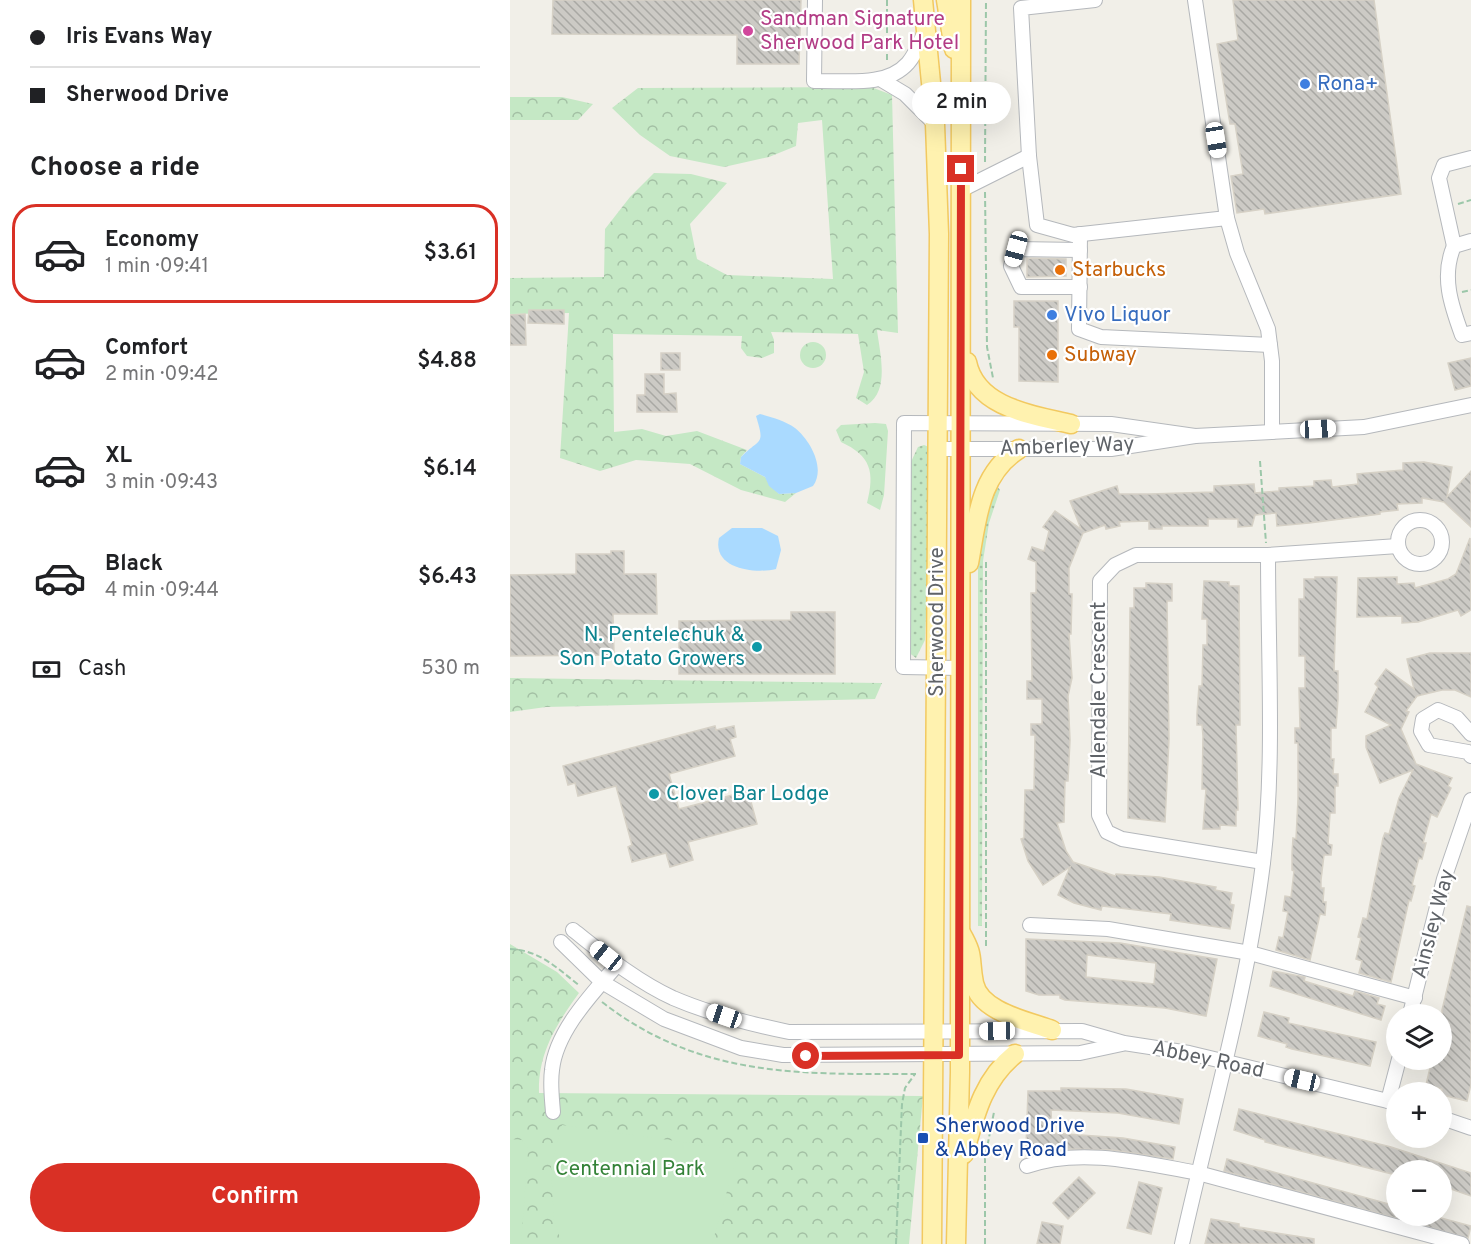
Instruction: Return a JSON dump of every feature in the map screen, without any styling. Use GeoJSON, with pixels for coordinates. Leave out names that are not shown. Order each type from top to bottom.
{"type":"FeatureCollection","features":[{"type":"Feature","properties":{"kind":"main road","name":"Sherwood Drive"},"geometry":{"type":"LineString","coordinates":[[923,0],[935,124],[939,234],[932,1244]]}},
{"type":"Feature","properties":{"kind":"main road"},"geometry":{"type":"LineString","coordinates":[[946,0],[952,45],[961,64]]}},
{"type":"Feature","properties":{"kind":"main road","name":"Sherwood Drive"},"geometry":{"type":"LineString","coordinates":[[956,1244],[962,449],[961,0]]}},
{"type":"Feature","properties":{"kind":"main road"},"geometry":{"type":"LineString","coordinates":[[961,19],[966,0]]}},
{"type":"Feature","properties":{"kind":"main road"},"geometry":{"type":"LineString","coordinates":[[960,332],[968,370],[978,389],[1005,405],[1071,424]]}},
{"type":"Feature","properties":{"kind":"main road"},"geometry":{"type":"LineString","coordinates":[[960,621],[968,564],[984,494],[997,467],[1020,449]]}},
{"type":"Feature","properties":{"kind":"main road"},"geometry":{"type":"LineString","coordinates":[[959,931],[972,953],[974,984],[981,998],[993,1007],[1052,1030]]}},
{"type":"Feature","properties":{"kind":"main road"},"geometry":{"type":"LineString","coordinates":[[957,1178],[979,1102],[990,1079],[1015,1054]]}},
{"type":"Feature","properties":{"kind":"street"},"geometry":{"type":"LineString","coordinates":[[816,0],[814,81],[883,75],[906,65],[925,31]]}},
{"type":"Feature","properties":{"kind":"street"},"geometry":{"type":"LineString","coordinates":[[1095,0],[1021,8],[1029,156],[1037,225],[1073,235],[1227,218]]}},
{"type":"Feature","properties":{"kind":"street"},"geometry":{"type":"LineString","coordinates":[[1195,0],[1227,218],[1237,253],[1260,305],[1270,345],[1272,432]]}},
{"type":"Feature","properties":{"kind":"street"},"geometry":{"type":"LineString","coordinates":[[883,75],[935,124]]}},
{"type":"Feature","properties":{"kind":"street"},"geometry":{"type":"LineString","coordinates":[[961,190],[1029,156]]}},
{"type":"Feature","properties":{"kind":"street"},"geometry":{"type":"LineString","coordinates":[[1471,158],[1444,165],[1438,178],[1454,246],[1449,256],[1448,296],[1462,334],[1471,333]]}},
{"type":"Feature","properties":{"kind":"street"},"geometry":{"type":"LineString","coordinates":[[1080,234],[1079,329],[1101,337],[1270,345]]}},
{"type":"Feature","properties":{"kind":"street"},"geometry":{"type":"LineString","coordinates":[[1454,246],[1471,241]]}},
{"type":"Feature","properties":{"kind":"street"},"geometry":{"type":"LineString","coordinates":[[1080,250],[1016,249],[1011,266],[1021,287],[1080,287]]}},
{"type":"Feature","properties":{"kind":"street","name":"Amberley Way"},"geometry":{"type":"LineString","coordinates":[[938,449],[1111,449],[1195,436],[1364,427],[1471,405]]}},
{"type":"Feature","properties":{"kind":"street","name":"Amberley Way"},"geometry":{"type":"LineString","coordinates":[[937,667],[903,668],[904,423],[1111,424],[1195,436]]}},
{"type":"Feature","properties":{"kind":"street"},"geometry":{"type":"LineString","coordinates":[[1182,1244],[1250,953],[1263,862],[1268,802],[1267,550],[1398,546]]}},
{"type":"Feature","properties":{"kind":"street","name":"Allendale Crescent"},"geometry":{"type":"LineString","coordinates":[[1263,862],[1122,839],[1107,832],[1098,815],[1100,581],[1115,565],[1136,555],[1267,550]]}},
{"type":"Feature","properties":{"kind":"street"},"geometry":{"type":"LineString","coordinates":[[937,667],[960,668]]}},
{"type":"Feature","properties":{"kind":"street"},"geometry":{"type":"LineString","coordinates":[[1471,734],[1457,718],[1438,710],[1424,719],[1421,731],[1423,739],[1429,745],[1468,752],[1471,756]]}},
{"type":"Feature","properties":{"kind":"street","name":"Ainsley Way"},"geometry":{"type":"LineString","coordinates":[[1412,1004],[1444,879],[1471,800]]}},
{"type":"Feature","properties":{"kind":"street"},"geometry":{"type":"LineString","coordinates":[[1030,925],[1108,929],[1250,953],[1414,998]]}},
{"type":"Feature","properties":{"kind":"street","name":"Abbey Road"},"geometry":{"type":"LineString","coordinates":[[573,930],[617,965],[673,998],[756,1025],[789,1032],[1082,1031],[1124,1043],[1223,1062],[1386,1101]]}},
{"type":"Feature","properties":{"kind":"street","name":"Abbey Road"},"geometry":{"type":"LineString","coordinates":[[561,942],[602,982],[664,1019],[741,1048],[783,1055],[959,1055],[1080,1053],[1124,1043]]}},
{"type":"Feature","properties":{"kind":"street"},"geometry":{"type":"LineString","coordinates":[[553,1112],[552,1070],[556,1053],[564,1036],[602,982],[617,965]]}},
{"type":"Feature","properties":{"kind":"street"},"geometry":{"type":"LineString","coordinates":[[1452,1121],[1471,1128]]}},
{"type":"Feature","properties":{"kind":"street"},"geometry":{"type":"LineString","coordinates":[[1027,1166],[1051,1158],[1085,1157],[1198,1173],[1462,1244]]}},
{"type":"Feature","properties":{"kind":"path"},"geometry":{"type":"LineString","coordinates":[[883,75],[887,0]]}},
{"type":"Feature","properties":{"kind":"path"},"geometry":{"type":"LineString","coordinates":[[985,167],[986,0]]}},
{"type":"Feature","properties":{"kind":"path"},"geometry":{"type":"LineString","coordinates":[[985,182],[987,347],[995,385]]}},
{"type":"Feature","properties":{"kind":"path"},"geometry":{"type":"LineString","coordinates":[[1260,461],[1267,550]]}},
{"type":"Feature","properties":{"kind":"path"},"geometry":{"type":"LineString","coordinates":[[986,559],[986,951]]}},
{"type":"Feature","properties":{"kind":"path"},"geometry":{"type":"LineString","coordinates":[[896,1244],[902,1104],[910,1078],[916,1074],[926,1073]]}},
{"type":"Feature","properties":{"kind":"path"},"geometry":{"type":"LineString","coordinates":[[985,1244],[985,1158],[988,1131],[996,1108]]}},
{"type":"Feature","properties":{"kind":"green space"},"geometry":{"type":"Polygon","coordinates":[[[871,87],[892,95],[898,333],[877,330],[881,381],[879,390],[867,405],[856,398],[864,372],[858,334],[771,332],[774,340],[774,353],[762,358],[747,356],[741,348],[742,336],[613,334],[614,432],[642,429],[666,436],[697,431],[747,450],[741,457],[740,464],[765,477],[779,494],[796,493],[785,502],[741,490],[690,464],[636,460],[600,471],[560,458],[569,313],[510,314],[510,278],[604,277],[605,229],[630,197],[654,173],[691,174],[727,183],[690,224],[697,259],[727,275],[833,279],[822,120],[798,123],[796,146],[769,157],[724,167],[670,156],[640,135],[612,108],[638,88],[871,87]]]}},
{"type":"Feature","properties":{"kind":"green space"},"geometry":{"type":"Polygon","coordinates":[[[510,97],[562,97],[593,104],[578,120],[510,120],[510,97]]]}},
{"type":"Feature","properties":{"kind":"green space"},"geometry":{"type":"Polygon","coordinates":[[[813,342],[822,346],[826,355],[822,364],[813,368],[804,364],[800,355],[804,346],[813,342]]]}},
{"type":"Feature","properties":{"kind":"green space"},"geometry":{"type":"Polygon","coordinates":[[[886,424],[888,431],[884,495],[880,510],[867,503],[871,482],[865,459],[841,442],[836,430],[841,425],[886,424]]]}},
{"type":"Feature","properties":{"kind":"green space"},"geometry":{"type":"Polygon","coordinates":[[[924,445],[929,447],[930,510],[925,640],[916,658],[908,652],[909,466],[918,447],[924,445]]]}},
{"type":"Feature","properties":{"kind":"green space"},"geometry":{"type":"Polygon","coordinates":[[[997,486],[1000,490],[989,523],[983,561],[982,926],[978,926],[978,568],[987,513],[997,486]]]}},
{"type":"Feature","properties":{"kind":"green space"},"geometry":{"type":"Polygon","coordinates":[[[510,678],[882,683],[875,699],[546,707],[510,712],[510,678]]]}},
{"type":"Feature","properties":{"kind":"green space","name":"Centennial Park"},"geometry":{"type":"Polygon","coordinates":[[[510,944],[557,972],[579,993],[556,1028],[545,1052],[539,1079],[539,1093],[923,1096],[909,1244],[510,1244],[510,944]]]}},
{"type":"Feature","properties":{"kind":"green space"},"geometry":{"type":"Polygon","coordinates":[[[562,1125],[733,1149],[737,1156],[712,1244],[562,1244],[554,1220],[551,1166],[562,1125]]]}},
{"type":"Feature","properties":{"kind":"green space"},"geometry":{"type":"Polygon","coordinates":[[[510,1139],[522,1140],[528,1148],[521,1244],[510,1244],[510,1139]]]}},
{"type":"Feature","properties":{"kind":"water"},"geometry":{"type":"Polygon","coordinates":[[[760,414],[791,426],[801,433],[811,447],[817,463],[817,479],[813,486],[796,493],[779,494],[769,486],[765,477],[740,464],[741,457],[759,440],[760,432],[756,416],[760,414]]]}},
{"type":"Feature","properties":{"kind":"water"},"geometry":{"type":"Polygon","coordinates":[[[732,528],[762,528],[778,536],[781,550],[776,569],[747,570],[728,563],[722,557],[719,538],[732,528]]]}},
{"type":"Feature","properties":{"kind":"building","name":"Sandman Signature Sherwood Park Hotel"},"geometry":{"type":"Polygon","coordinates":[[[553,0],[801,0],[799,64],[737,64],[737,35],[552,34],[553,0]]]}},
{"type":"Feature","properties":{"kind":"building","name":"Rona+"},"geometry":{"type":"Polygon","coordinates":[[[1233,0],[1374,0],[1401,194],[1265,214],[1264,209],[1237,213],[1231,176],[1243,174],[1235,124],[1230,124],[1217,44],[1238,40],[1233,0]]]}},
{"type":"Feature","properties":{"kind":"building"},"geometry":{"type":"Polygon","coordinates":[[[1027,258],[1066,259],[1066,276],[1027,277],[1027,258]]]}},
{"type":"Feature","properties":{"kind":"building"},"geometry":{"type":"Polygon","coordinates":[[[1014,301],[1058,301],[1058,382],[1019,381],[1019,327],[1014,327],[1014,301]]]}},
{"type":"Feature","properties":{"kind":"building"},"geometry":{"type":"Polygon","coordinates":[[[529,310],[564,310],[564,324],[528,323],[529,310]]]}},
{"type":"Feature","properties":{"kind":"building"},"geometry":{"type":"Polygon","coordinates":[[[525,314],[526,345],[510,345],[510,315],[525,314]]]}},
{"type":"Feature","properties":{"kind":"building"},"geometry":{"type":"Polygon","coordinates":[[[661,353],[680,353],[680,370],[661,370],[661,353]]]}},
{"type":"Feature","properties":{"kind":"building"},"geometry":{"type":"Polygon","coordinates":[[[1471,358],[1471,386],[1455,390],[1448,363],[1471,358]]]}},
{"type":"Feature","properties":{"kind":"building"},"geometry":{"type":"Polygon","coordinates":[[[645,374],[664,374],[664,394],[676,393],[677,412],[637,412],[637,395],[645,395],[645,374]]]}},
{"type":"Feature","properties":{"kind":"building"},"geometry":{"type":"Polygon","coordinates":[[[1424,462],[1452,467],[1447,497],[1471,471],[1471,527],[1444,502],[1422,498],[1422,503],[1397,504],[1398,510],[1380,512],[1380,514],[1309,523],[1277,526],[1276,513],[1255,515],[1252,526],[1238,527],[1238,519],[1208,519],[1208,526],[1162,526],[1162,529],[1149,529],[1149,521],[1119,522],[1120,526],[1106,529],[1105,525],[1083,533],[1069,568],[1069,594],[1072,594],[1071,634],[1069,634],[1072,678],[1068,696],[1070,740],[1068,781],[1065,781],[1064,822],[1057,823],[1066,851],[1073,862],[1115,876],[1116,874],[1159,877],[1216,887],[1215,890],[1232,893],[1230,904],[1234,905],[1230,929],[1170,920],[1171,914],[1102,906],[1101,910],[1074,903],[1058,895],[1070,867],[1043,885],[1028,861],[1021,839],[1024,838],[1025,790],[1034,790],[1035,735],[1031,735],[1031,724],[1042,724],[1042,699],[1027,699],[1027,681],[1032,681],[1031,593],[1036,593],[1036,562],[1028,559],[1032,547],[1044,551],[1049,531],[1043,527],[1055,511],[1081,529],[1070,501],[1117,486],[1119,494],[1214,492],[1214,486],[1254,484],[1255,493],[1279,491],[1279,488],[1314,486],[1314,481],[1331,480],[1332,487],[1358,484],[1357,474],[1403,470],[1403,463],[1424,462]]]}},
{"type":"Feature","properties":{"kind":"building"},"geometry":{"type":"Polygon","coordinates":[[[1470,538],[1471,610],[1461,616],[1458,610],[1418,622],[1402,623],[1402,616],[1357,617],[1358,578],[1397,577],[1397,584],[1414,583],[1415,588],[1448,579],[1456,574],[1470,538]]]}},
{"type":"Feature","properties":{"kind":"building"},"geometry":{"type":"Polygon","coordinates":[[[611,551],[624,551],[624,574],[656,574],[657,614],[613,614],[614,655],[510,656],[510,575],[576,574],[576,554],[611,554],[611,551]]]}},
{"type":"Feature","properties":{"kind":"building"},"geometry":{"type":"Polygon","coordinates":[[[1315,577],[1337,577],[1334,671],[1338,671],[1338,699],[1336,728],[1331,728],[1331,759],[1334,759],[1333,774],[1338,774],[1338,786],[1335,786],[1335,813],[1330,813],[1328,844],[1332,845],[1331,855],[1324,855],[1321,880],[1321,888],[1324,888],[1323,902],[1326,902],[1325,915],[1320,914],[1310,960],[1276,950],[1279,937],[1283,938],[1288,912],[1283,911],[1285,896],[1291,897],[1294,871],[1292,870],[1292,853],[1293,838],[1296,839],[1298,799],[1298,743],[1295,743],[1295,728],[1300,728],[1299,688],[1305,688],[1305,656],[1299,656],[1299,599],[1304,599],[1304,579],[1315,579],[1315,577]]]}},
{"type":"Feature","properties":{"kind":"building"},"geometry":{"type":"Polygon","coordinates":[[[1204,581],[1229,582],[1229,586],[1239,586],[1240,725],[1236,725],[1238,810],[1236,810],[1236,826],[1220,825],[1220,829],[1203,829],[1206,789],[1202,789],[1203,736],[1202,725],[1197,725],[1197,714],[1199,686],[1202,686],[1203,645],[1207,645],[1207,619],[1202,619],[1204,581]]]}},
{"type":"Feature","properties":{"kind":"building"},"geometry":{"type":"Polygon","coordinates":[[[1146,583],[1172,584],[1172,601],[1167,601],[1169,739],[1165,822],[1128,818],[1130,608],[1134,608],[1134,588],[1146,588],[1146,583]]]}},
{"type":"Feature","properties":{"kind":"building","name":"N. Pentelechuk & Son Potato Growers"},"geometry":{"type":"Polygon","coordinates":[[[791,612],[835,612],[835,674],[679,674],[679,621],[791,620],[791,612]]]}},
{"type":"Feature","properties":{"kind":"building"},"geometry":{"type":"Polygon","coordinates":[[[1430,653],[1471,653],[1471,697],[1455,690],[1442,690],[1417,696],[1406,711],[1409,712],[1401,729],[1416,764],[1452,778],[1448,786],[1451,788],[1437,817],[1431,814],[1423,843],[1426,843],[1422,859],[1419,858],[1412,885],[1415,886],[1411,901],[1409,900],[1391,982],[1359,973],[1362,961],[1356,959],[1361,938],[1358,937],[1363,918],[1367,919],[1383,838],[1385,833],[1389,834],[1399,798],[1413,770],[1380,783],[1366,747],[1366,736],[1391,725],[1365,712],[1378,687],[1375,684],[1386,669],[1414,689],[1407,659],[1430,653]]]}},
{"type":"Feature","properties":{"kind":"building","name":"Clover Bar Lodge"},"geometry":{"type":"Polygon","coordinates":[[[715,726],[716,730],[734,726],[736,737],[730,739],[735,756],[669,774],[679,809],[748,791],[757,824],[688,842],[693,860],[670,867],[666,853],[632,862],[628,847],[632,845],[616,786],[578,796],[575,783],[568,785],[563,766],[715,726]]]}},
{"type":"Feature","properties":{"kind":"building"},"geometry":{"type":"Polygon","coordinates":[[[1467,906],[1471,907],[1471,1084],[1467,1101],[1452,1097],[1452,1082],[1427,1082],[1429,1070],[1452,1070],[1452,1004],[1443,1004],[1467,906]]]}},
{"type":"Feature","properties":{"kind":"building"},"geometry":{"type":"Polygon","coordinates":[[[1026,939],[1120,943],[1217,959],[1206,1016],[1165,1008],[1065,1000],[1060,998],[1060,995],[1039,995],[1026,991],[1026,939]],[[1087,955],[1086,977],[1154,984],[1156,963],[1087,955]]]}},
{"type":"Feature","properties":{"kind":"building"},"geometry":{"type":"Polygon","coordinates":[[[1273,971],[1305,977],[1304,981],[1353,996],[1355,991],[1379,998],[1377,1004],[1385,1006],[1381,1020],[1270,986],[1273,971]]]}},
{"type":"Feature","properties":{"kind":"building"},"geometry":{"type":"Polygon","coordinates":[[[1264,1012],[1289,1018],[1288,1023],[1376,1042],[1370,1066],[1292,1049],[1286,1047],[1287,1044],[1258,1036],[1264,1012]]]}},
{"type":"Feature","properties":{"kind":"building"},"geometry":{"type":"Polygon","coordinates":[[[1061,1088],[1126,1089],[1183,1099],[1179,1124],[1118,1113],[1051,1110],[1052,1133],[1123,1138],[1175,1147],[1173,1159],[1112,1150],[1026,1148],[1028,1091],[1061,1091],[1061,1088]]]}},
{"type":"Feature","properties":{"kind":"building"},"geometry":{"type":"Polygon","coordinates":[[[1239,1109],[1386,1146],[1386,1148],[1394,1148],[1431,1160],[1386,1160],[1386,1172],[1265,1142],[1265,1140],[1234,1130],[1239,1109]]]}},
{"type":"Feature","properties":{"kind":"building"},"geometry":{"type":"Polygon","coordinates":[[[1227,1159],[1386,1203],[1386,1215],[1224,1171],[1227,1159]]]}},
{"type":"Feature","properties":{"kind":"building"},"geometry":{"type":"Polygon","coordinates":[[[1452,1167],[1471,1173],[1471,1196],[1452,1189],[1452,1167]]]}},
{"type":"Feature","properties":{"kind":"building"},"geometry":{"type":"Polygon","coordinates":[[[1079,1177],[1095,1193],[1068,1219],[1053,1203],[1079,1177]]]}},
{"type":"Feature","properties":{"kind":"building"},"geometry":{"type":"Polygon","coordinates":[[[1139,1182],[1162,1188],[1151,1234],[1127,1228],[1139,1182]]]}},
{"type":"Feature","properties":{"kind":"building"},"geometry":{"type":"Polygon","coordinates":[[[1211,1219],[1239,1224],[1239,1227],[1314,1239],[1314,1244],[1205,1244],[1211,1219]]]}},
{"type":"Feature","properties":{"kind":"building"},"geometry":{"type":"Polygon","coordinates":[[[1452,1221],[1471,1226],[1468,1238],[1424,1226],[1452,1226],[1452,1221]]]}},
{"type":"Feature","properties":{"kind":"building"},"geometry":{"type":"Polygon","coordinates":[[[1042,1222],[1063,1226],[1060,1244],[1037,1244],[1042,1222]]]}},
{"type":"Feature","properties":{"kind":"place","name":"Sandman Signature Sherwood Park Hotel"},"geometry":{"type":"Point","coordinates":[748,31]}},
{"type":"Feature","properties":{"kind":"place","name":"Rona+"},"geometry":{"type":"Point","coordinates":[1305,84]}},
{"type":"Feature","properties":{"kind":"place","name":"Starbucks"},"geometry":{"type":"Point","coordinates":[1060,270]}},
{"type":"Feature","properties":{"kind":"place","name":"Vivo Liquor"},"geometry":{"type":"Point","coordinates":[1052,315]}},
{"type":"Feature","properties":{"kind":"place","name":"Subway"},"geometry":{"type":"Point","coordinates":[1052,355]}},
{"type":"Feature","properties":{"kind":"place","name":"N. Pentelechuk & Son Potato Growers"},"geometry":{"type":"Point","coordinates":[757,647]}},
{"type":"Feature","properties":{"kind":"place","name":"Clover Bar Lodge"},"geometry":{"type":"Point","coordinates":[654,794]}},
{"type":"Feature","properties":{"kind":"place","name":"Sherwood Drive & Abbey Road"},"geometry":{"type":"Point","coordinates":[923,1138]}},
{"type":"Feature","properties":{"kind":"route"},"geometry":{"type":"LineString","coordinates":[[806,1056],[959,1055],[961,169]]}}]}
